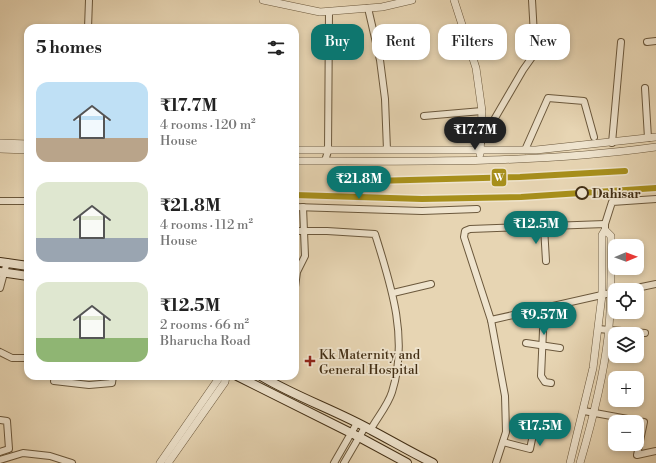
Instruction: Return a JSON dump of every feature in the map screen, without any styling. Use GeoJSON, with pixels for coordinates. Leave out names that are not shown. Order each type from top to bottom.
{"type":"FeatureCollection","features":[{"type":"Feature","properties":{"kind":"main road"},"geometry":{"type":"LineString","coordinates":[[4,262],[24,265]]}},
{"type":"Feature","properties":{"kind":"main road"},"geometry":{"type":"LineString","coordinates":[[2,272],[24,275]]}},
{"type":"Feature","properties":{"kind":"main road"},"geometry":{"type":"LineString","coordinates":[[245,380],[356,435],[407,463]]}},
{"type":"Feature","properties":{"kind":"main road"},"geometry":{"type":"LineString","coordinates":[[268,380],[364,426],[396,445],[433,463]]}},
{"type":"Feature","properties":{"kind":"street"},"geometry":{"type":"LineString","coordinates":[[88,24],[89,0]]}},
{"type":"Feature","properties":{"kind":"street"},"geometry":{"type":"LineString","coordinates":[[263,0],[320,12],[368,8],[412,0]]}},
{"type":"Feature","properties":{"kind":"street"},"geometry":{"type":"LineString","coordinates":[[454,0],[476,68],[482,111],[480,161]]}},
{"type":"Feature","properties":{"kind":"street"},"geometry":{"type":"LineString","coordinates":[[480,147],[523,70],[535,53],[532,0]]}},
{"type":"Feature","properties":{"kind":"street"},"geometry":{"type":"LineString","coordinates":[[368,8],[380,60],[385,99],[387,150]]}},
{"type":"Feature","properties":{"kind":"street"},"geometry":{"type":"LineString","coordinates":[[325,161],[328,151],[329,12]]}},
{"type":"Feature","properties":{"kind":"street"},"geometry":{"type":"LineString","coordinates":[[647,42],[656,41]]}},
{"type":"Feature","properties":{"kind":"street"},"geometry":{"type":"LineString","coordinates":[[612,143],[621,42]]}},
{"type":"Feature","properties":{"kind":"street"},"geometry":{"type":"LineString","coordinates":[[646,88],[648,138]]}},
{"type":"Feature","properties":{"kind":"street"},"geometry":{"type":"LineString","coordinates":[[525,150],[548,98],[584,101],[594,138]]}},
{"type":"Feature","properties":{"kind":"street"},"geometry":{"type":"LineString","coordinates":[[424,116],[482,111]]}},
{"type":"Feature","properties":{"kind":"street"},"geometry":{"type":"LineString","coordinates":[[299,150],[387,150],[480,147],[525,150],[612,143],[656,137]]}},
{"type":"Feature","properties":{"kind":"street"},"geometry":{"type":"LineString","coordinates":[[0,143],[24,144]]}},
{"type":"Feature","properties":{"kind":"street"},"geometry":{"type":"LineString","coordinates":[[299,161],[480,161],[530,159],[656,148]]}},
{"type":"Feature","properties":{"kind":"street"},"geometry":{"type":"LineString","coordinates":[[0,149],[24,150]]}},
{"type":"Feature","properties":{"kind":"street"},"geometry":{"type":"LineString","coordinates":[[570,463],[593,368],[602,295],[602,235],[612,202],[656,199]]}},
{"type":"Feature","properties":{"kind":"street"},"geometry":{"type":"LineString","coordinates":[[0,201],[24,202]]}},
{"type":"Feature","properties":{"kind":"street"},"geometry":{"type":"LineString","coordinates":[[299,207],[422,211],[477,209]]}},
{"type":"Feature","properties":{"kind":"street"},"geometry":{"type":"LineString","coordinates":[[299,268],[305,256],[303,207]]}},
{"type":"Feature","properties":{"kind":"street"},"geometry":{"type":"LineString","coordinates":[[544,227],[546,261]]}},
{"type":"Feature","properties":{"kind":"street"},"geometry":{"type":"LineString","coordinates":[[496,463],[506,432],[505,396],[491,320],[464,237],[465,231],[470,229],[605,227]]}},
{"type":"Feature","properties":{"kind":"street"},"geometry":{"type":"LineString","coordinates":[[605,227],[611,236],[613,283]]}},
{"type":"Feature","properties":{"kind":"street"},"geometry":{"type":"LineString","coordinates":[[299,231],[375,234],[393,293],[397,320],[398,352],[395,382],[391,394],[334,463]]}},
{"type":"Feature","properties":{"kind":"street"},"geometry":{"type":"LineString","coordinates":[[0,288],[4,262]]}},
{"type":"Feature","properties":{"kind":"street"},"geometry":{"type":"LineString","coordinates":[[393,293],[431,284]]}},
{"type":"Feature","properties":{"kind":"street"},"geometry":{"type":"LineString","coordinates":[[644,286],[656,284]]}},
{"type":"Feature","properties":{"kind":"street"},"geometry":{"type":"LineString","coordinates":[[491,320],[544,310],[608,294]]}},
{"type":"Feature","properties":{"kind":"street"},"geometry":{"type":"LineString","coordinates":[[544,310],[565,310]]}},
{"type":"Feature","properties":{"kind":"street"},"geometry":{"type":"LineString","coordinates":[[544,310],[541,376],[545,382],[551,383]]}},
{"type":"Feature","properties":{"kind":"street"},"geometry":{"type":"LineString","coordinates":[[580,463],[594,413],[608,331],[598,329]]}},
{"type":"Feature","properties":{"kind":"street"},"geometry":{"type":"LineString","coordinates":[[526,343],[560,348]]}},
{"type":"Feature","properties":{"kind":"street"},"geometry":{"type":"LineString","coordinates":[[0,352],[12,358],[24,358]]}},
{"type":"Feature","properties":{"kind":"street"},"geometry":{"type":"LineString","coordinates":[[54,381],[89,385],[112,383],[112,380]]}},
{"type":"Feature","properties":{"kind":"street"},"geometry":{"type":"LineString","coordinates":[[160,463],[218,380]]}},
{"type":"Feature","properties":{"kind":"street"},"geometry":{"type":"LineString","coordinates":[[168,463],[225,382],[225,380]]}},
{"type":"Feature","properties":{"kind":"street"},"geometry":{"type":"LineString","coordinates":[[273,394],[278,386]]}},
{"type":"Feature","properties":{"kind":"street"},"geometry":{"type":"LineString","coordinates":[[584,410],[644,422],[637,455],[656,451]]}},
{"type":"Feature","properties":{"kind":"street"},"geometry":{"type":"LineString","coordinates":[[503,442],[530,449],[535,425],[534,421],[527,419]]}},
{"type":"Feature","properties":{"kind":"street"},"geometry":{"type":"LineString","coordinates":[[0,420],[7,421],[8,449],[0,452]]}},
{"type":"Feature","properties":{"kind":"street"},"geometry":{"type":"LineString","coordinates":[[344,463],[356,435]]}},
{"type":"Feature","properties":{"kind":"street"},"geometry":{"type":"LineString","coordinates":[[0,460],[22,453],[50,456],[72,463]]}},
{"type":"Feature","properties":{"kind":"transit line","name":"W"},"geometry":{"type":"LineString","coordinates":[[373,181],[520,177],[625,171]]}},
{"type":"Feature","properties":{"kind":"transit line","name":"W"},"geometry":{"type":"LineString","coordinates":[[299,195],[422,199],[521,197],[656,188]]}},
{"type":"Feature","properties":{"kind":"place","name":"Dahisar"},"geometry":{"type":"Point","coordinates":[582,193]}},
{"type":"Feature","properties":{"kind":"place","name":"Kk Maternity and General Hospital"},"geometry":{"type":"Point","coordinates":[310,361]}}]}
